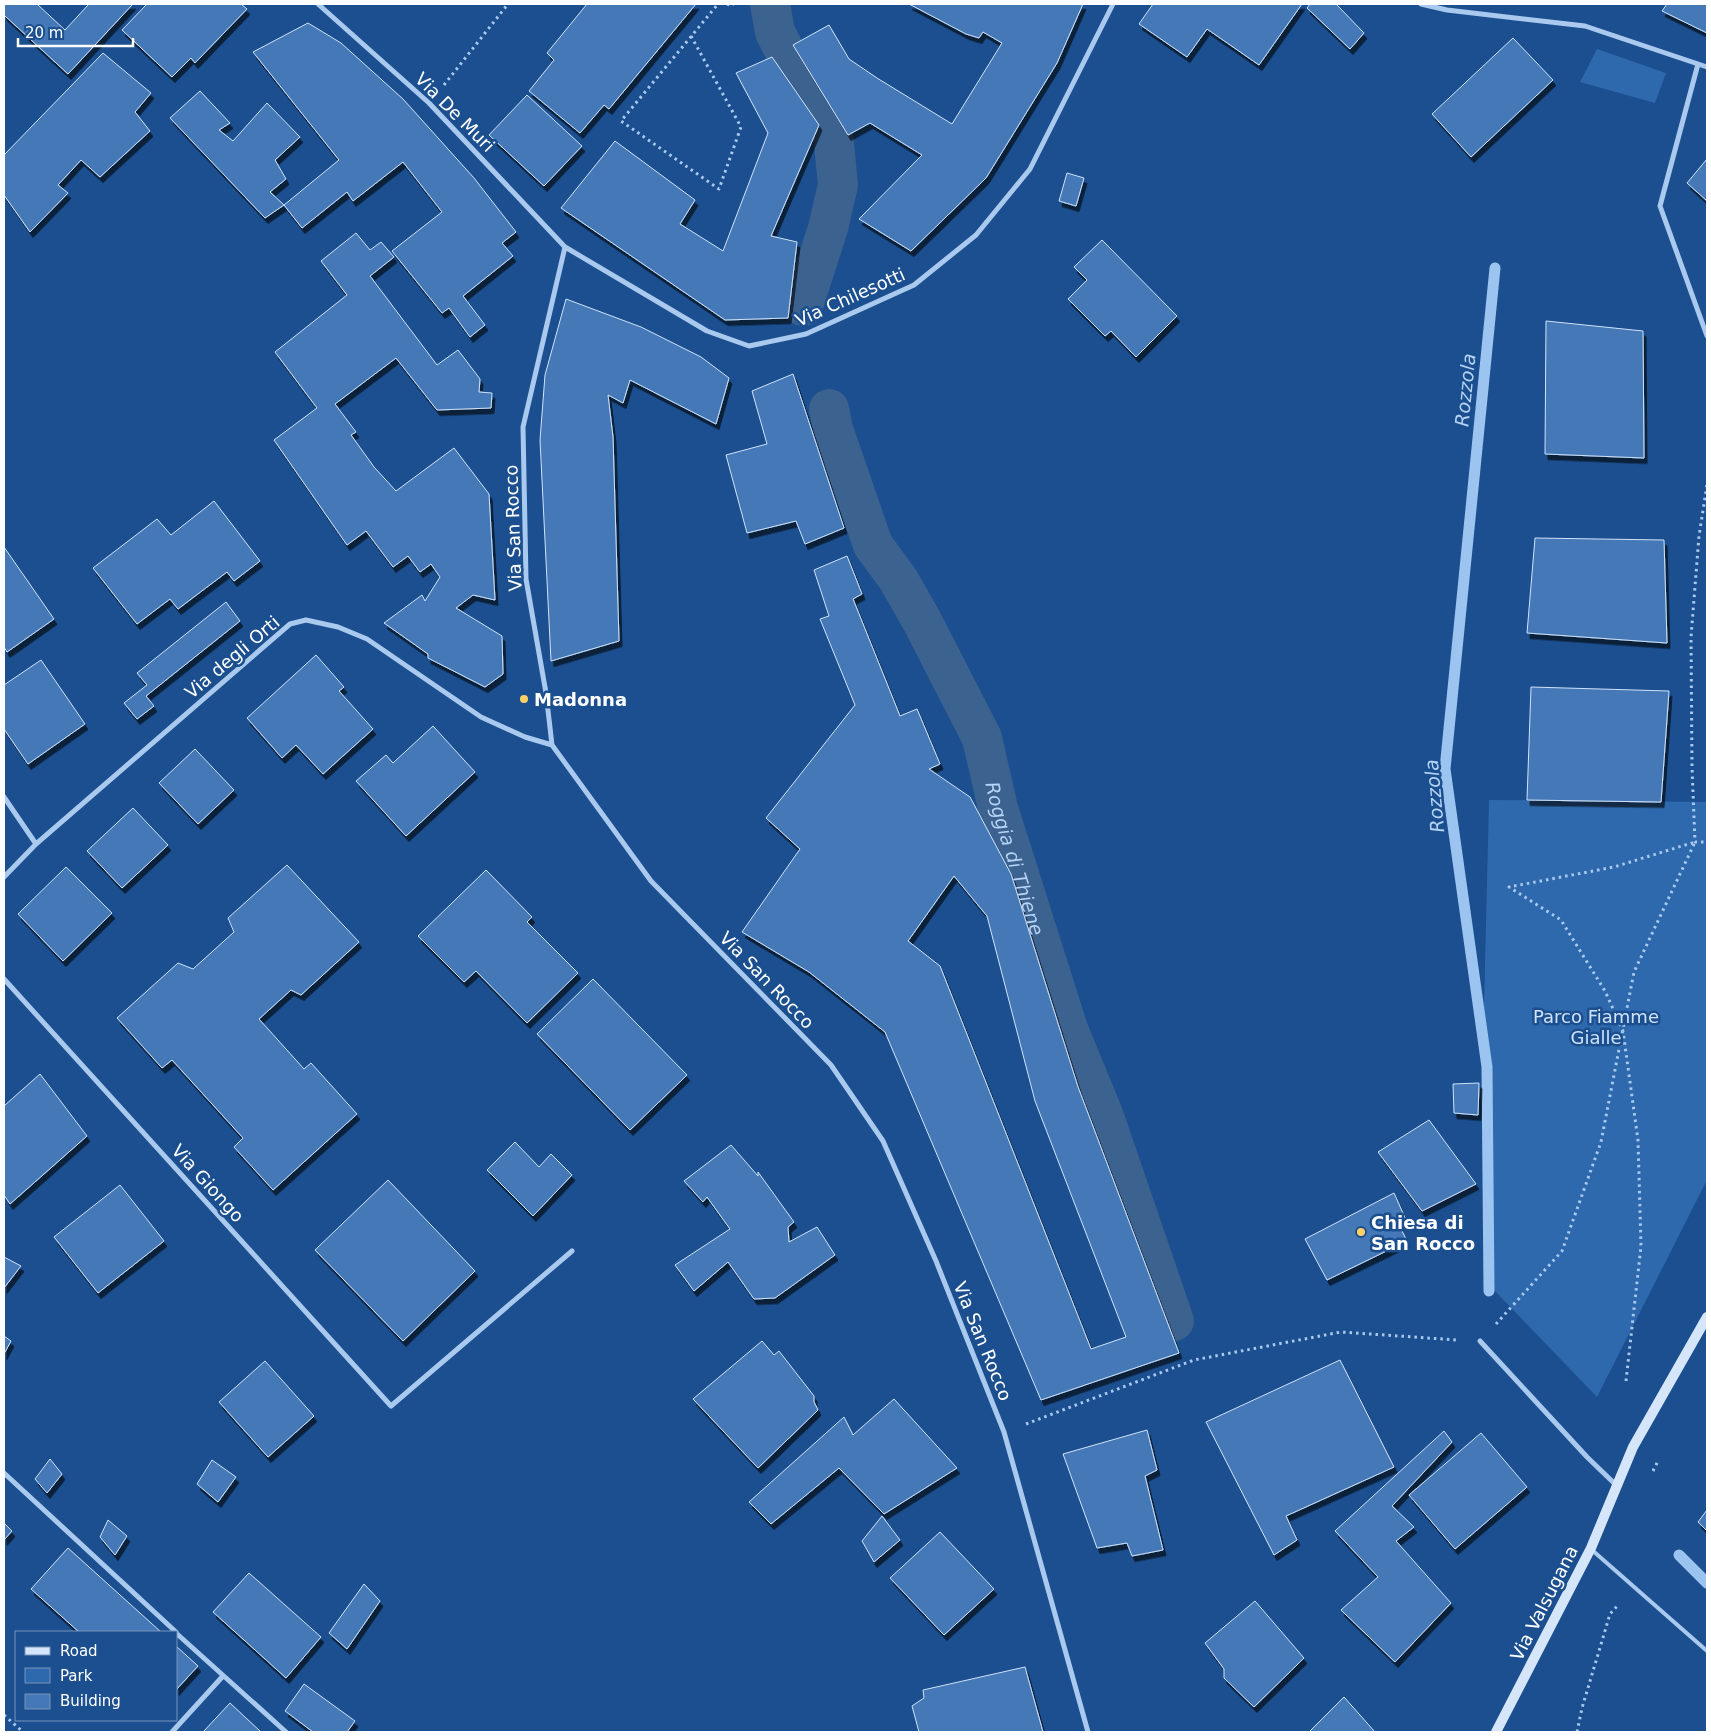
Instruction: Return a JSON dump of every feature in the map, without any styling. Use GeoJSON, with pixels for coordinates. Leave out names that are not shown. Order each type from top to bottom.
{"type":"FeatureCollection","features":[{"type":"Feature","properties":{"kind":"main road","name":"Via Valsugana"},"geometry":{"type":"LineString","coordinates":[[1496,1732],[1591,1548],[1633,1447],[1707,1317]]}},
{"type":"Feature","properties":{"kind":"street","name":"Via De Muri"},"geometry":{"type":"LineString","coordinates":[[318,4],[430,104],[565,247]]}},
{"type":"Feature","properties":{"kind":"street","name":"Via Chilesotti"},"geometry":{"type":"LineString","coordinates":[[565,247],[707,330],[749,346],[806,334],[914,285],[976,235],[1030,169],[1113,4]]}},
{"type":"Feature","properties":{"kind":"street"},"geometry":{"type":"LineString","coordinates":[[1421,4],[1447,10],[1585,26],[1707,67]]}},
{"type":"Feature","properties":{"kind":"street"},"geometry":{"type":"LineString","coordinates":[[1698,64],[1660,206],[1707,336]]}},
{"type":"Feature","properties":{"kind":"street","name":"Via San Rocco"},"geometry":{"type":"LineString","coordinates":[[565,247],[523,426],[526,579],[546,693],[552,745],[651,881],[831,1066],[884,1141],[936,1261],[1004,1432],[1088,1732]]}},
{"type":"Feature","properties":{"kind":"street","name":"Via degli Orti"},"geometry":{"type":"LineString","coordinates":[[4,877],[36,844],[290,624],[306,620],[338,627],[367,640],[481,717],[525,737],[552,745]]}},
{"type":"Feature","properties":{"kind":"street"},"geometry":{"type":"LineString","coordinates":[[4,796],[36,844]]}},
{"type":"Feature","properties":{"kind":"street","name":"Via Giongo"},"geometry":{"type":"LineString","coordinates":[[4,979],[391,1406],[572,1251]]}},
{"type":"Feature","properties":{"kind":"street"},"geometry":{"type":"LineString","coordinates":[[1480,1341],[1587,1457],[1617,1486]]}},
{"type":"Feature","properties":{"kind":"street"},"geometry":{"type":"LineString","coordinates":[[4,1473],[175,1631]]}},
{"type":"Feature","properties":{"kind":"street"},"geometry":{"type":"LineString","coordinates":[[178,1634],[286,1732]]}},
{"type":"Feature","properties":{"kind":"street"},"geometry":{"type":"LineString","coordinates":[[172,1732],[223,1676]]}},
{"type":"Feature","properties":{"kind":"lane"},"geometry":{"type":"LineString","coordinates":[[1591,1548],[1707,1651]]}},
{"type":"Feature","properties":{"kind":"path"},"geometry":{"type":"LineString","coordinates":[[430,104],[508,4]]}},
{"type":"Feature","properties":{"kind":"path"},"geometry":{"type":"LineString","coordinates":[[691,36],[741,126],[718,189],[621,121],[691,36],[718,4]]}},
{"type":"Feature","properties":{"kind":"path"},"geometry":{"type":"LineString","coordinates":[[727,4],[732,6],[733,4]]}},
{"type":"Feature","properties":{"kind":"path"},"geometry":{"type":"LineString","coordinates":[[1004,1432],[1194,1360],[1213,1356],[1341,1332],[1480,1341],[1562,1251],[1601,1142],[1634,972],[1695,842],[1691,637],[1699,536],[1707,485]]}},
{"type":"Feature","properties":{"kind":"path"},"geometry":{"type":"LineString","coordinates":[[1626,1382],[1641,1246],[1638,1140],[1622,1031],[1606,991],[1561,920],[1509,887],[1614,866],[1695,842],[1707,842]]}},
{"type":"Feature","properties":{"kind":"path"},"geometry":{"type":"LineString","coordinates":[[1577,1732],[1582,1708],[1610,1614],[1635,1587]]}},
{"type":"Feature","properties":{"kind":"path"},"geometry":{"type":"LineString","coordinates":[[4,1715],[23,1732]]}},
{"type":"Feature","properties":{"kind":"green space"},"geometry":{"type":"Polygon","coordinates":[[[1597,49],[1666,73],[1655,103],[1580,82],[1597,49]]]}},
{"type":"Feature","properties":{"kind":"green space","name":"Parco Fiamme Gialle"},"geometry":{"type":"Polygon","coordinates":[[[1489,800],[1707,802],[1707,1180],[1597,1397],[1493,1289],[1483,1047],[1489,800]]]}},
{"type":"Feature","properties":{"kind":"building"},"geometry":{"type":"Polygon","coordinates":[[[4,4],[37,4],[65,30],[89,4],[133,4],[68,74],[4,15],[4,4]]]}},
{"type":"Feature","properties":{"kind":"building"},"geometry":{"type":"Polygon","coordinates":[[[147,4],[241,4],[247,9],[195,63],[191,58],[172,77],[122,30],[147,4]]]}},
{"type":"Feature","properties":{"kind":"building"},"geometry":{"type":"Polygon","coordinates":[[[587,4],[696,4],[609,109],[604,105],[580,133],[529,91],[554,60],[547,53],[587,4]]]}},
{"type":"Feature","properties":{"kind":"building"},"geometry":{"type":"Polygon","coordinates":[[[909,4],[1083,4],[1057,63],[986,178],[911,251],[859,219],[922,155],[870,123],[848,135],[793,45],[829,25],[849,59],[952,124],[1002,43],[983,32],[979,38],[966,34],[909,4]]]}},
{"type":"Feature","properties":{"kind":"building"},"geometry":{"type":"Polygon","coordinates":[[[1153,4],[1302,4],[1259,65],[1207,29],[1187,57],[1139,24],[1153,4]]]}},
{"type":"Feature","properties":{"kind":"building"},"geometry":{"type":"Polygon","coordinates":[[[1310,4],[1336,4],[1364,33],[1350,49],[1307,8],[1310,4]]]}},
{"type":"Feature","properties":{"kind":"building"},"geometry":{"type":"Polygon","coordinates":[[[1667,4],[1707,4],[1707,33],[1662,11],[1667,4]]]}},
{"type":"Feature","properties":{"kind":"building"},"geometry":{"type":"Polygon","coordinates":[[[308,23],[341,43],[403,99],[474,178],[516,232],[502,243],[513,256],[463,296],[485,325],[470,337],[449,308],[442,313],[392,251],[442,212],[403,162],[353,201],[347,192],[302,228],[284,205],[339,160],[253,52],[308,23]]]}},
{"type":"Feature","properties":{"kind":"building"},"geometry":{"type":"Polygon","coordinates":[[[1513,38],[1553,80],[1471,157],[1432,114],[1513,38]]]}},
{"type":"Feature","properties":{"kind":"building"},"geometry":{"type":"Polygon","coordinates":[[[103,53],[151,93],[135,112],[150,131],[100,177],[81,160],[58,185],[68,193],[30,232],[4,195],[4,155],[103,53]]]}},
{"type":"Feature","properties":{"kind":"building"},"geometry":{"type":"Polygon","coordinates":[[[772,57],[819,125],[771,236],[797,242],[788,318],[725,320],[561,208],[615,141],[695,200],[680,224],[723,251],[768,133],[736,73],[772,57]]]}},
{"type":"Feature","properties":{"kind":"building"},"geometry":{"type":"Polygon","coordinates":[[[200,91],[230,123],[219,130],[233,141],[267,103],[300,137],[275,160],[286,179],[270,192],[284,205],[265,218],[170,118],[200,91]]]}},
{"type":"Feature","properties":{"kind":"building"},"geometry":{"type":"Polygon","coordinates":[[[527,95],[582,146],[544,186],[489,135],[527,95]]]}},
{"type":"Feature","properties":{"kind":"building"},"geometry":{"type":"Polygon","coordinates":[[[1707,159],[1707,201],[1687,183],[1707,159]]]}},
{"type":"Feature","properties":{"kind":"building"},"geometry":{"type":"Polygon","coordinates":[[[1067,173],[1084,178],[1076,206],[1059,201],[1067,173]]]}},
{"type":"Feature","properties":{"kind":"building"},"geometry":{"type":"Polygon","coordinates":[[[356,233],[370,250],[381,242],[394,257],[370,276],[437,365],[458,350],[480,379],[479,392],[492,393],[491,408],[437,410],[396,358],[335,404],[356,432],[351,435],[374,467],[396,491],[454,448],[489,494],[495,600],[473,595],[456,608],[502,636],[503,674],[485,687],[428,658],[428,654],[384,623],[422,595],[425,601],[440,577],[431,564],[420,572],[408,556],[393,567],[366,531],[347,545],[274,440],[317,408],[275,352],[347,295],[321,261],[356,233]]]}},
{"type":"Feature","properties":{"kind":"building"},"geometry":{"type":"Polygon","coordinates":[[[1102,240],[1177,316],[1136,357],[1111,331],[1105,336],[1068,299],[1087,280],[1074,267],[1102,240]]]}},
{"type":"Feature","properties":{"kind":"building"},"geometry":{"type":"Polygon","coordinates":[[[566,299],[641,327],[701,357],[729,378],[716,424],[630,380],[623,403],[608,395],[613,437],[619,641],[551,661],[540,440],[545,375],[566,299]]]}},
{"type":"Feature","properties":{"kind":"building"},"geometry":{"type":"Polygon","coordinates":[[[1546,321],[1643,331],[1644,458],[1545,454],[1546,321]]]}},
{"type":"Feature","properties":{"kind":"building"},"geometry":{"type":"Polygon","coordinates":[[[793,374],[844,528],[805,544],[796,521],[747,533],[726,455],[767,444],[752,391],[793,374]]]}},
{"type":"Feature","properties":{"kind":"building"},"geometry":{"type":"Polygon","coordinates":[[[214,501],[260,561],[234,581],[227,572],[178,609],[170,599],[137,624],[93,568],[157,519],[171,535],[214,501]]]}},
{"type":"Feature","properties":{"kind":"building"},"geometry":{"type":"Polygon","coordinates":[[[1535,538],[1664,540],[1667,643],[1527,633],[1535,538]]]}},
{"type":"Feature","properties":{"kind":"building"},"geometry":{"type":"Polygon","coordinates":[[[4,547],[54,619],[7,652],[4,647],[4,547]]]}},
{"type":"Feature","properties":{"kind":"building"},"geometry":{"type":"Polygon","coordinates":[[[847,556],[862,594],[853,599],[900,716],[917,709],[940,764],[929,769],[970,797],[1011,874],[1078,1087],[1179,1353],[1041,1400],[885,1032],[809,972],[742,932],[800,849],[766,818],[855,705],[820,619],[829,616],[814,570],[847,556]],[[954,876],[908,941],[940,966],[1091,1349],[1126,1337],[1035,1101],[987,916],[954,876]]]}},
{"type":"Feature","properties":{"kind":"building"},"geometry":{"type":"Polygon","coordinates":[[[226,602],[240,621],[146,696],[154,706],[137,719],[124,703],[147,685],[137,673],[226,602]]]}},
{"type":"Feature","properties":{"kind":"building"},"geometry":{"type":"Polygon","coordinates":[[[316,655],[344,687],[339,691],[373,729],[323,774],[296,745],[282,758],[247,718],[316,655]]]}},
{"type":"Feature","properties":{"kind":"building"},"geometry":{"type":"Polygon","coordinates":[[[41,660],[85,724],[28,764],[4,729],[4,685],[41,660]]]}},
{"type":"Feature","properties":{"kind":"building"},"geometry":{"type":"Polygon","coordinates":[[[1531,687],[1669,691],[1661,802],[1527,800],[1531,687]]]}},
{"type":"Feature","properties":{"kind":"building"},"geometry":{"type":"Polygon","coordinates":[[[433,726],[475,772],[406,836],[356,781],[386,755],[393,763],[433,726]]]}},
{"type":"Feature","properties":{"kind":"building"},"geometry":{"type":"Polygon","coordinates":[[[195,749],[234,790],[198,824],[159,783],[195,749]]]}},
{"type":"Feature","properties":{"kind":"building"},"geometry":{"type":"Polygon","coordinates":[[[133,808],[168,845],[122,888],[87,851],[133,808]]]}},
{"type":"Feature","properties":{"kind":"building"},"geometry":{"type":"Polygon","coordinates":[[[287,865],[359,942],[301,995],[291,990],[259,1019],[304,1069],[311,1063],[357,1114],[273,1190],[234,1147],[243,1138],[172,1060],[162,1068],[117,1018],[178,963],[193,969],[234,932],[228,918],[287,865]]]}},
{"type":"Feature","properties":{"kind":"building"},"geometry":{"type":"Polygon","coordinates":[[[66,867],[112,913],[63,961],[18,914],[66,867]]]}},
{"type":"Feature","properties":{"kind":"building"},"geometry":{"type":"Polygon","coordinates":[[[486,870],[532,917],[527,922],[578,973],[527,1023],[476,971],[464,982],[418,936],[486,870]]]}},
{"type":"Feature","properties":{"kind":"building"},"geometry":{"type":"Polygon","coordinates":[[[593,979],[687,1075],[630,1130],[537,1034],[593,979]]]}},
{"type":"Feature","properties":{"kind":"building"},"geometry":{"type":"Polygon","coordinates":[[[40,1074],[87,1136],[10,1204],[4,1195],[4,1106],[40,1074]]]}},
{"type":"Feature","properties":{"kind":"building"},"geometry":{"type":"Polygon","coordinates":[[[1479,1083],[1478,1115],[1454,1113],[1453,1084],[1479,1083]]]}},
{"type":"Feature","properties":{"kind":"building"},"geometry":{"type":"Polygon","coordinates":[[[1429,1120],[1476,1184],[1422,1211],[1378,1152],[1429,1120]]]}},
{"type":"Feature","properties":{"kind":"building"},"geometry":{"type":"Polygon","coordinates":[[[515,1142],[539,1167],[551,1154],[572,1175],[533,1216],[487,1170],[515,1142]]]}},
{"type":"Feature","properties":{"kind":"building"},"geometry":{"type":"Polygon","coordinates":[[[731,1145],[758,1176],[758,1172],[794,1222],[788,1227],[789,1242],[817,1227],[835,1255],[775,1298],[754,1299],[728,1262],[694,1291],[675,1265],[730,1229],[707,1197],[703,1202],[684,1181],[731,1145]]]}},
{"type":"Feature","properties":{"kind":"building"},"geometry":{"type":"Polygon","coordinates":[[[388,1180],[475,1271],[403,1341],[315,1250],[388,1180]]]}},
{"type":"Feature","properties":{"kind":"building"},"geometry":{"type":"Polygon","coordinates":[[[120,1185],[164,1241],[98,1293],[54,1237],[120,1185]]]}},
{"type":"Feature","properties":{"kind":"building","name":"Chiesa di San Rocco"},"geometry":{"type":"Polygon","coordinates":[[[1394,1193],[1406,1220],[1399,1225],[1407,1241],[1327,1280],[1305,1239],[1394,1193]]]}},
{"type":"Feature","properties":{"kind":"building"},"geometry":{"type":"Polygon","coordinates":[[[4,1257],[21,1266],[4,1288],[4,1257]]]}},
{"type":"Feature","properties":{"kind":"building"},"geometry":{"type":"Polygon","coordinates":[[[4,1336],[11,1341],[4,1354],[4,1336]]]}},
{"type":"Feature","properties":{"kind":"building"},"geometry":{"type":"Polygon","coordinates":[[[762,1341],[774,1355],[779,1351],[814,1396],[814,1402],[818,1410],[758,1468],[693,1399],[762,1341]]]}},
{"type":"Feature","properties":{"kind":"building"},"geometry":{"type":"Polygon","coordinates":[[[1340,1360],[1394,1467],[1286,1516],[1297,1540],[1274,1555],[1206,1422],[1340,1360]]]}},
{"type":"Feature","properties":{"kind":"building"},"geometry":{"type":"Polygon","coordinates":[[[265,1361],[314,1416],[268,1457],[219,1402],[265,1361]]]}},
{"type":"Feature","properties":{"kind":"building"},"geometry":{"type":"Polygon","coordinates":[[[894,1399],[957,1468],[884,1514],[839,1468],[771,1524],[749,1502],[844,1417],[853,1435],[894,1399]]]}},
{"type":"Feature","properties":{"kind":"building"},"geometry":{"type":"Polygon","coordinates":[[[1147,1430],[1157,1470],[1145,1476],[1163,1550],[1132,1556],[1127,1543],[1097,1548],[1063,1454],[1147,1430]]]}},
{"type":"Feature","properties":{"kind":"building"},"geometry":{"type":"Polygon","coordinates":[[[1444,1431],[1452,1442],[1392,1506],[1414,1527],[1396,1541],[1451,1603],[1395,1662],[1341,1610],[1378,1577],[1335,1531],[1444,1431]]]}},
{"type":"Feature","properties":{"kind":"building"},"geometry":{"type":"Polygon","coordinates":[[[1481,1433],[1527,1487],[1455,1549],[1409,1495],[1481,1433]]]}},
{"type":"Feature","properties":{"kind":"building"},"geometry":{"type":"Polygon","coordinates":[[[50,1459],[62,1474],[47,1493],[35,1479],[50,1459]]]}},
{"type":"Feature","properties":{"kind":"building"},"geometry":{"type":"Polygon","coordinates":[[[212,1460],[236,1477],[218,1502],[197,1484],[212,1460]]]}},
{"type":"Feature","properties":{"kind":"building"},"geometry":{"type":"Polygon","coordinates":[[[1707,1510],[1707,1531],[1698,1522],[1707,1510]]]}},
{"type":"Feature","properties":{"kind":"building"},"geometry":{"type":"Polygon","coordinates":[[[882,1516],[900,1540],[874,1562],[862,1541],[882,1516]]]}},
{"type":"Feature","properties":{"kind":"building"},"geometry":{"type":"Polygon","coordinates":[[[108,1520],[127,1536],[115,1555],[100,1537],[108,1520]]]}},
{"type":"Feature","properties":{"kind":"building"},"geometry":{"type":"Polygon","coordinates":[[[4,1523],[12,1531],[4,1540],[4,1523]]]}},
{"type":"Feature","properties":{"kind":"building"},"geometry":{"type":"Polygon","coordinates":[[[940,1532],[994,1589],[944,1635],[890,1578],[940,1532]]]}},
{"type":"Feature","properties":{"kind":"building"},"geometry":{"type":"Polygon","coordinates":[[[68,1548],[160,1631],[78,1631],[31,1589],[68,1548]]]}},
{"type":"Feature","properties":{"kind":"building"},"geometry":{"type":"Polygon","coordinates":[[[249,1573],[321,1637],[286,1678],[213,1612],[249,1573]]]}},
{"type":"Feature","properties":{"kind":"building"},"geometry":{"type":"Polygon","coordinates":[[[364,1584],[380,1601],[347,1649],[329,1633],[364,1584]]]}},
{"type":"Feature","properties":{"kind":"building"},"geometry":{"type":"Polygon","coordinates":[[[1255,1601],[1304,1658],[1254,1707],[1224,1678],[1224,1669],[1205,1643],[1255,1601]]]}},
{"type":"Feature","properties":{"kind":"building"},"geometry":{"type":"Polygon","coordinates":[[[178,1648],[198,1666],[178,1688],[178,1648]]]}},
{"type":"Feature","properties":{"kind":"building"},"geometry":{"type":"Polygon","coordinates":[[[1025,1667],[1043,1732],[919,1732],[912,1706],[924,1698],[923,1690],[1025,1667]]]}},
{"type":"Feature","properties":{"kind":"building"},"geometry":{"type":"Polygon","coordinates":[[[304,1684],[355,1721],[347,1732],[313,1732],[285,1711],[304,1684]]]}},
{"type":"Feature","properties":{"kind":"building"},"geometry":{"type":"Polygon","coordinates":[[[1344,1697],[1375,1732],[1309,1732],[1344,1697]]]}},
{"type":"Feature","properties":{"kind":"building"},"geometry":{"type":"Polygon","coordinates":[[[230,1703],[261,1732],[203,1732],[230,1703]]]}},
{"type":"Feature","properties":{"kind":"waterway","name":"Roggia di Thiene"},"geometry":{"type":"LineString","coordinates":[[770,4],[775,32],[816,113],[833,134],[838,185],[828,228],[803,306]]}},
{"type":"Feature","properties":{"kind":"waterway","name":"Rozzola"},"geometry":{"type":"LineString","coordinates":[[1489,1291],[1487,1067],[1445,769],[1495,268]]}},
{"type":"Feature","properties":{"kind":"waterway","name":"Roggia di Thiene"},"geometry":{"type":"LineString","coordinates":[[829,409],[833,429],[873,545],[898,579],[922,621],[982,738],[998,808],[1068,1029],[1103,1114],[1174,1321]]}},
{"type":"Feature","properties":{"kind":"waterway","name":"Rozzola"},"geometry":{"type":"LineString","coordinates":[[1679,1555],[1707,1583]]}},
{"type":"Feature","properties":{"kind":"place","name":"Madonna"},"geometry":{"type":"Point","coordinates":[524,699]}},
{"type":"Feature","properties":{"kind":"place","name":"Chiesa di San Rocco"},"geometry":{"type":"Point","coordinates":[1361,1232]}}]}
